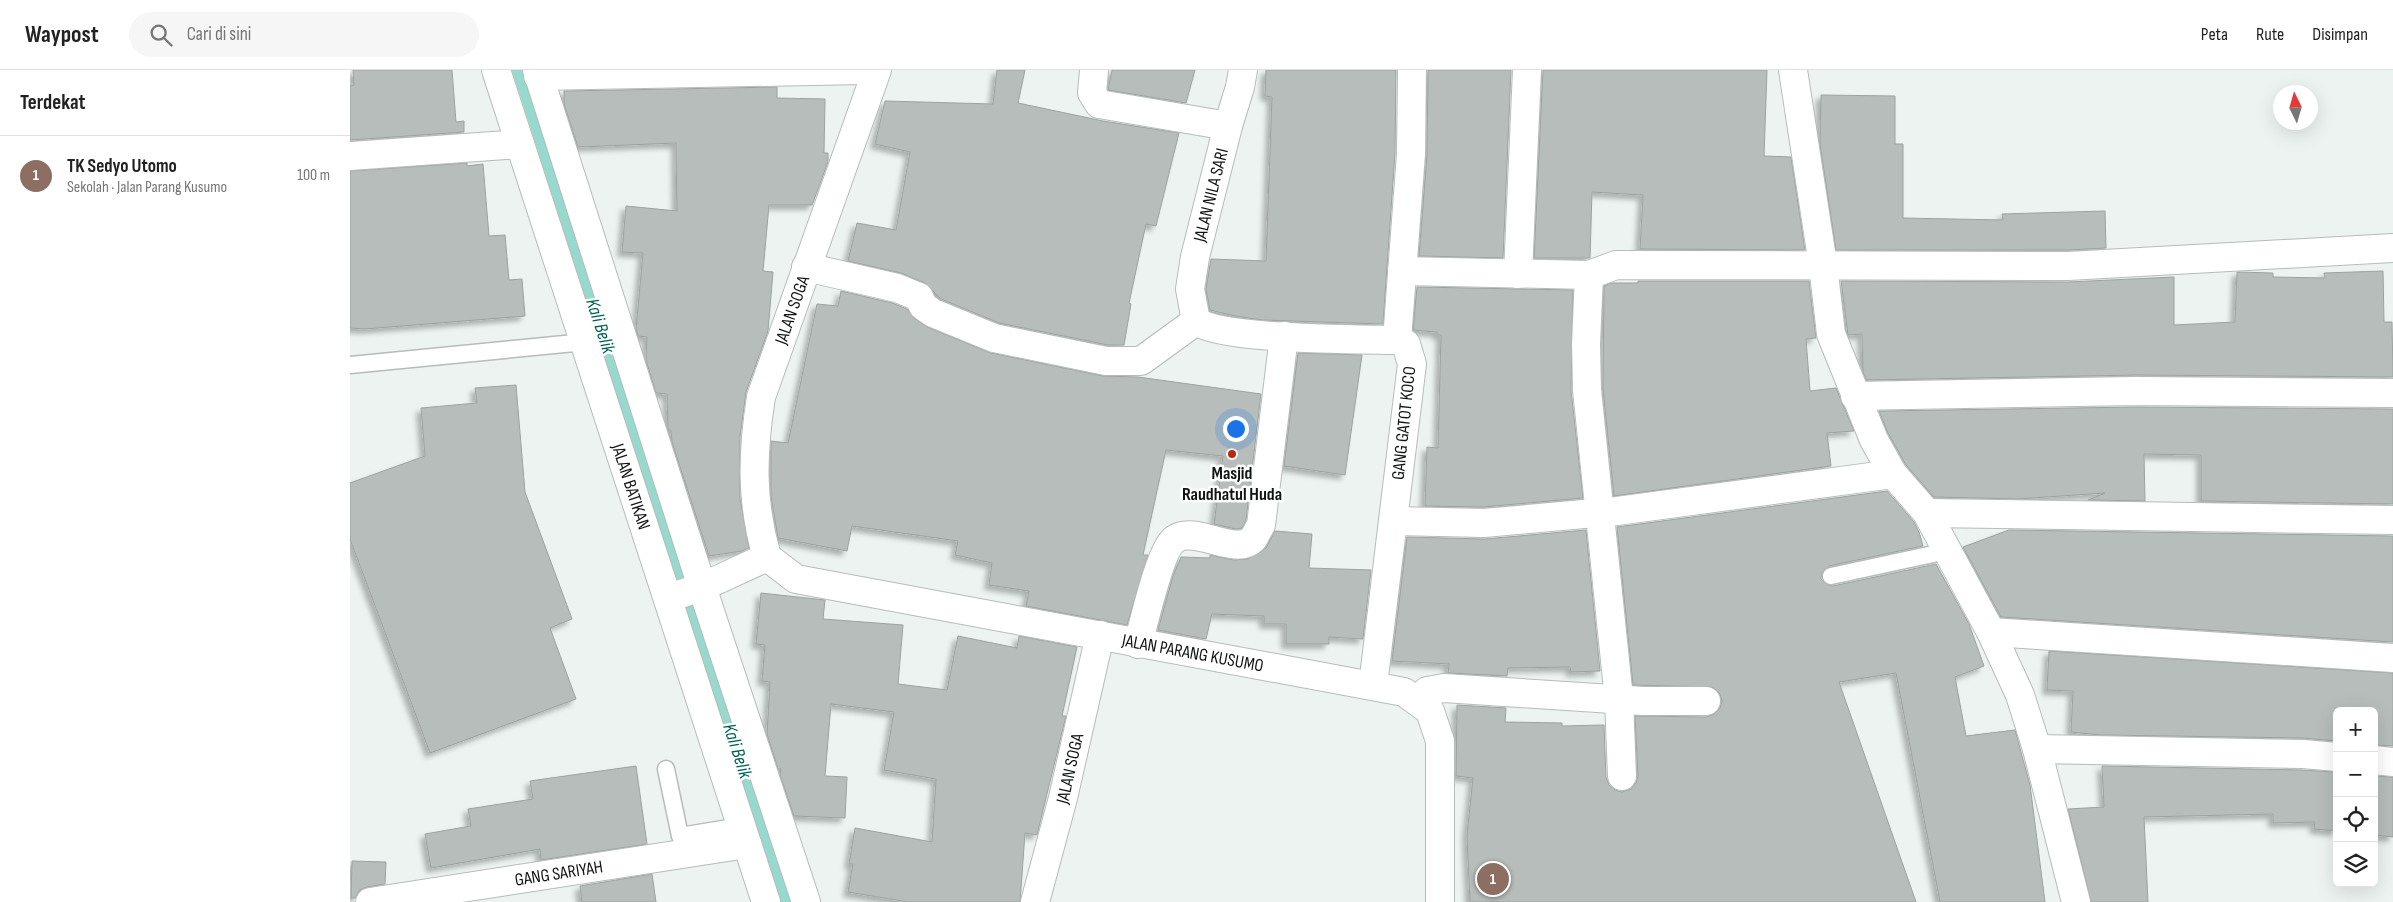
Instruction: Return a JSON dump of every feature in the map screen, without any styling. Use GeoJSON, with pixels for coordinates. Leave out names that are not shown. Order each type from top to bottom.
{"type":"FeatureCollection","features":[{"type":"Feature","properties":{"kind":"street","name":"JALAN BATIKAN"},"geometry":{"type":"LineString","coordinates":[[496,70],[766,902]]}},
{"type":"Feature","properties":{"kind":"street"},"geometry":{"type":"LineString","coordinates":[[537,73],[864,70]]}},
{"type":"Feature","properties":{"kind":"street","name":"JALAN SOGA"},"geometry":{"type":"LineString","coordinates":[[767,558],[758,527],[753,481],[755,434],[761,397],[878,70]]}},
{"type":"Feature","properties":{"kind":"street"},"geometry":{"type":"LineString","coordinates":[[1094,70],[1092,93],[1099,104],[1228,126]]}},
{"type":"Feature","properties":{"kind":"street","name":"JALAN NILA SARI"},"geometry":{"type":"LineString","coordinates":[[1196,321],[1190,289],[1196,257],[1243,70]]}},
{"type":"Feature","properties":{"kind":"street"},"geometry":{"type":"LineString","coordinates":[[1397,340],[1411,154],[1412,70]]}},
{"type":"Feature","properties":{"kind":"street"},"geometry":{"type":"LineString","coordinates":[[1518,274],[1527,70]]}},
{"type":"Feature","properties":{"kind":"street"},"geometry":{"type":"LineString","coordinates":[[1793,70],[1823,265],[1831,334],[1855,396],[1893,474],[1927,513],[1991,632],[2020,695],[2037,749],[2076,902]]}},
{"type":"Feature","properties":{"kind":"street","name":"JALAN BATIKAN"},"geometry":{"type":"LineString","coordinates":[[537,73],[702,587],[806,902]]}},
{"type":"Feature","properties":{"kind":"street"},"geometry":{"type":"LineString","coordinates":[[350,156],[520,144]]}},
{"type":"Feature","properties":{"kind":"street"},"geometry":{"type":"LineString","coordinates":[[1402,271],[1589,275],[1616,265],[2068,266],[2393,248]]}},
{"type":"Feature","properties":{"kind":"street"},"geometry":{"type":"LineString","coordinates":[[806,267],[897,288],[919,297],[923,306],[934,313],[994,338],[1106,361],[1141,361],[1196,321]]}},
{"type":"Feature","properties":{"kind":"street"},"geometry":{"type":"LineString","coordinates":[[1589,275],[1586,344],[1587,390],[1598,513],[1619,699],[1622,776]]}},
{"type":"Feature","properties":{"kind":"street","name":"GANG GATOT KOCO"},"geometry":{"type":"LineString","coordinates":[[1196,321],[1217,330],[1284,336],[1397,340],[1406,344],[1412,364],[1373,685]]}},
{"type":"Feature","properties":{"kind":"street"},"geometry":{"type":"LineString","coordinates":[[1138,644],[1165,552],[1175,539],[1188,535],[1241,545],[1253,539],[1261,525],[1284,336]]}},
{"type":"Feature","properties":{"kind":"street"},"geometry":{"type":"LineString","coordinates":[[1855,396],[2136,392],[2393,393]]}},
{"type":"Feature","properties":{"kind":"street"},"geometry":{"type":"LineString","coordinates":[[1394,521],[1484,524],[1598,513],[1893,474]]}},
{"type":"Feature","properties":{"kind":"street"},"geometry":{"type":"LineString","coordinates":[[1927,513],[2393,520]]}},
{"type":"Feature","properties":{"kind":"street"},"geometry":{"type":"LineString","coordinates":[[668,598],[702,587],[767,558]]}},
{"type":"Feature","properties":{"kind":"street","name":"JALAN PARANG KUSUMO"},"geometry":{"type":"LineString","coordinates":[[767,558],[796,579],[1404,692],[1430,711],[1440,742],[1440,902]]}},
{"type":"Feature","properties":{"kind":"street"},"geometry":{"type":"LineString","coordinates":[[1991,632],[2393,658]]}},
{"type":"Feature","properties":{"kind":"street","name":"JALAN SOGA"},"geometry":{"type":"LineString","coordinates":[[1035,902],[1063,798],[1100,635]]}},
{"type":"Feature","properties":{"kind":"street"},"geometry":{"type":"LineString","coordinates":[[1417,701],[1427,691],[1444,688],[1619,699],[1706,701]]}},
{"type":"Feature","properties":{"kind":"street"},"geometry":{"type":"LineString","coordinates":[[2037,749],[2303,754],[2333,757]]}},
{"type":"Feature","properties":{"kind":"street"},"geometry":{"type":"LineString","coordinates":[[2378,760],[2393,762]]}},
{"type":"Feature","properties":{"kind":"street","name":"GANG SARIYAH"},"geometry":{"type":"LineString","coordinates":[[370,902],[744,835]]}},
{"type":"Feature","properties":{"kind":"lane"},"geometry":{"type":"LineString","coordinates":[[350,365],[585,342]]}},
{"type":"Feature","properties":{"kind":"lane"},"geometry":{"type":"LineString","coordinates":[[1831,576],[1947,551]]}},
{"type":"Feature","properties":{"kind":"lane"},"geometry":{"type":"LineString","coordinates":[[666,769],[680,836],[744,835]]}},
{"type":"Feature","properties":{"kind":"building"},"geometry":{"type":"Polygon","coordinates":[[[353,70],[452,70],[456,122],[464,121],[464,132],[350,140],[350,86],[354,85],[353,70]]]}},
{"type":"Feature","properties":{"kind":"building"},"geometry":{"type":"Polygon","coordinates":[[[997,70],[1025,70],[1018,103],[1103,121],[1179,133],[1156,226],[1146,224],[1129,303],[1131,304],[1124,345],[1108,345],[999,323],[941,299],[925,283],[901,273],[848,261],[857,223],[896,230],[910,152],[875,144],[885,101],[993,104],[997,70]]]}},
{"type":"Feature","properties":{"kind":"building"},"geometry":{"type":"Polygon","coordinates":[[[1112,70],[1195,70],[1186,103],[1108,90],[1112,70]]]}},
{"type":"Feature","properties":{"kind":"building"},"geometry":{"type":"Polygon","coordinates":[[[1266,70],[1396,70],[1395,153],[1383,324],[1262,320],[1210,310],[1206,289],[1211,259],[1266,261],[1272,97],[1265,96],[1266,70]]]}},
{"type":"Feature","properties":{"kind":"building"},"geometry":{"type":"Polygon","coordinates":[[[1428,70],[1511,70],[1503,258],[1419,256],[1427,155],[1428,70]]]}},
{"type":"Feature","properties":{"kind":"building"},"geometry":{"type":"Polygon","coordinates":[[[1543,70],[1767,70],[1764,156],[1791,157],[1805,250],[1640,249],[1643,195],[1592,192],[1590,258],[1534,258],[1543,70]]]}},
{"type":"Feature","properties":{"kind":"building"},"geometry":{"type":"Polygon","coordinates":[[[777,87],[777,98],[825,99],[824,153],[828,153],[828,162],[812,205],[769,205],[763,271],[773,272],[768,331],[746,392],[740,437],[740,498],[749,548],[742,551],[709,556],[672,442],[671,431],[668,429],[667,394],[656,393],[646,360],[647,337],[638,336],[636,329],[643,253],[622,252],[626,206],[677,211],[676,143],[578,147],[564,104],[564,91],[777,87]]]}},
{"type":"Feature","properties":{"kind":"building"},"geometry":{"type":"Polygon","coordinates":[[[1821,95],[1895,96],[1895,144],[1903,144],[1903,218],[2003,220],[2002,214],[2105,211],[2106,248],[2068,250],[1836,250],[1820,144],[1821,95]]]}},
{"type":"Feature","properties":{"kind":"building"},"geometry":{"type":"Polygon","coordinates":[[[467,163],[467,166],[483,164],[489,236],[505,235],[509,280],[522,279],[525,316],[365,329],[350,328],[350,171],[467,163]]]}},
{"type":"Feature","properties":{"kind":"building"},"geometry":{"type":"Polygon","coordinates":[[[2383,271],[2384,322],[2392,322],[2393,377],[2136,375],[1867,380],[1863,372],[1862,334],[1848,335],[1841,281],[2068,282],[2174,277],[2174,325],[2235,322],[2237,272],[2273,273],[2273,277],[2325,278],[2324,273],[2383,271]]]}},
{"type":"Feature","properties":{"kind":"building"},"geometry":{"type":"Polygon","coordinates":[[[1638,281],[1809,281],[1816,338],[1806,339],[1810,391],[1836,388],[1854,431],[1827,433],[1831,466],[1614,496],[1603,389],[1604,286],[1611,283],[1638,283],[1638,281]]]}},
{"type":"Feature","properties":{"kind":"building"},"geometry":{"type":"Polygon","coordinates":[[[1417,287],[1573,290],[1571,390],[1583,498],[1483,507],[1425,506],[1427,447],[1438,448],[1441,335],[1437,335],[1437,332],[1413,330],[1417,287]]]}},
{"type":"Feature","properties":{"kind":"building"},"geometry":{"type":"Polygon","coordinates":[[[841,291],[892,303],[907,309],[914,318],[927,327],[991,353],[1103,376],[1138,377],[1261,394],[1246,520],[1242,528],[1236,529],[1214,524],[1223,456],[1166,450],[1143,555],[1148,555],[1127,625],[1026,606],[1029,591],[989,585],[992,563],[955,555],[958,541],[852,526],[847,551],[778,538],[771,496],[771,441],[788,443],[817,304],[838,306],[841,291]]]}},
{"type":"Feature","properties":{"kind":"building"},"geometry":{"type":"Polygon","coordinates":[[[1298,353],[1362,355],[1345,475],[1284,466],[1298,353]]]}},
{"type":"Feature","properties":{"kind":"building"},"geometry":{"type":"Polygon","coordinates":[[[516,385],[525,492],[572,619],[550,628],[576,699],[430,753],[350,539],[350,483],[425,456],[421,408],[477,403],[475,388],[516,385]]]}},
{"type":"Feature","properties":{"kind":"building"},"geometry":{"type":"Polygon","coordinates":[[[2136,407],[2393,409],[2393,504],[2201,501],[2201,455],[2144,454],[2145,501],[2088,500],[2105,493],[2017,499],[1934,497],[1906,465],[1888,433],[1879,411],[2136,407]]]}},
{"type":"Feature","properties":{"kind":"building"},"geometry":{"type":"Polygon","coordinates":[[[1887,491],[1914,522],[1923,546],[1829,566],[1822,572],[1821,579],[1828,585],[1833,586],[1936,564],[1969,624],[1984,666],[1955,677],[1966,736],[2015,730],[2030,785],[2045,902],[1940,902],[1896,673],[1839,682],[1916,902],[1470,902],[1467,835],[1473,778],[1456,776],[1457,705],[1506,708],[1505,722],[1562,723],[1562,726],[1604,725],[1606,777],[1609,785],[1615,790],[1622,792],[1631,789],[1636,783],[1638,776],[1635,716],[1706,717],[1714,714],[1720,708],[1722,701],[1720,694],[1713,687],[1633,685],[1617,527],[1887,491]]]}},
{"type":"Feature","properties":{"kind":"building"},"geometry":{"type":"Polygon","coordinates":[[[1586,530],[1600,671],[1571,672],[1570,667],[1508,668],[1507,676],[1448,673],[1449,664],[1392,661],[1407,537],[1485,539],[1586,530]]]}},
{"type":"Feature","properties":{"kind":"building"},"geometry":{"type":"Polygon","coordinates":[[[2009,530],[2393,536],[2393,642],[2001,617],[1963,547],[2009,530]]]}},
{"type":"Feature","properties":{"kind":"building"},"geometry":{"type":"Polygon","coordinates":[[[1275,531],[1312,534],[1309,568],[1371,570],[1363,639],[1329,637],[1329,644],[1286,644],[1286,624],[1264,624],[1264,616],[1212,614],[1206,639],[1158,630],[1173,576],[1181,557],[1210,558],[1210,555],[1234,560],[1247,559],[1266,548],[1275,531]]]}},
{"type":"Feature","properties":{"kind":"building"},"geometry":{"type":"Polygon","coordinates":[[[761,593],[825,600],[823,619],[903,625],[898,684],[947,690],[958,636],[1017,648],[1019,636],[1077,647],[1062,716],[1066,716],[1037,835],[1025,833],[1020,902],[908,902],[848,892],[853,864],[849,864],[855,828],[932,842],[936,779],[884,770],[894,712],[831,704],[825,776],[847,777],[845,818],[794,816],[780,775],[781,769],[778,769],[767,734],[770,682],[762,681],[765,645],[756,644],[761,593]]]}},
{"type":"Feature","properties":{"kind":"building"},"geometry":{"type":"Polygon","coordinates":[[[2049,651],[2393,673],[2393,746],[2378,745],[2378,707],[2333,707],[2333,741],[2303,738],[2101,735],[2071,732],[2073,691],[2047,690],[2049,651]]]}},
{"type":"Feature","properties":{"kind":"building"},"geometry":{"type":"Polygon","coordinates":[[[636,766],[647,844],[541,860],[540,849],[431,868],[425,834],[471,826],[468,809],[533,799],[530,781],[636,766]]]}},
{"type":"Feature","properties":{"kind":"building"},"geometry":{"type":"Polygon","coordinates":[[[2102,766],[2333,772],[2333,831],[2314,829],[2315,822],[2273,823],[2273,814],[2144,817],[2148,902],[2091,902],[2068,809],[2104,807],[2102,766]]]}},
{"type":"Feature","properties":{"kind":"building"},"geometry":{"type":"Polygon","coordinates":[[[2378,776],[2393,777],[2393,837],[2378,835],[2378,776]]]}},
{"type":"Feature","properties":{"kind":"building"},"geometry":{"type":"Polygon","coordinates":[[[352,861],[386,862],[385,884],[367,887],[360,890],[355,898],[351,898],[352,861]]]}},
{"type":"Feature","properties":{"kind":"building"},"geometry":{"type":"Polygon","coordinates":[[[652,874],[656,902],[582,902],[580,886],[652,874]]]}},
{"type":"Feature","properties":{"kind":"waterway","name":"Kali Belik"},"geometry":{"type":"LineString","coordinates":[[517,70],[682,582]]}},
{"type":"Feature","properties":{"kind":"waterway","name":"Kali Belik"},"geometry":{"type":"LineString","coordinates":[[688,601],[786,902]]}},
{"type":"Feature","properties":{"kind":"place","name":"Masjid Raudhatul Huda"},"geometry":{"type":"Point","coordinates":[1232,454]}},
{"type":"Feature","properties":{"kind":"place","name":"TK Sedyo Utomo"},"geometry":{"type":"Point","coordinates":[1493,879]}}]}
